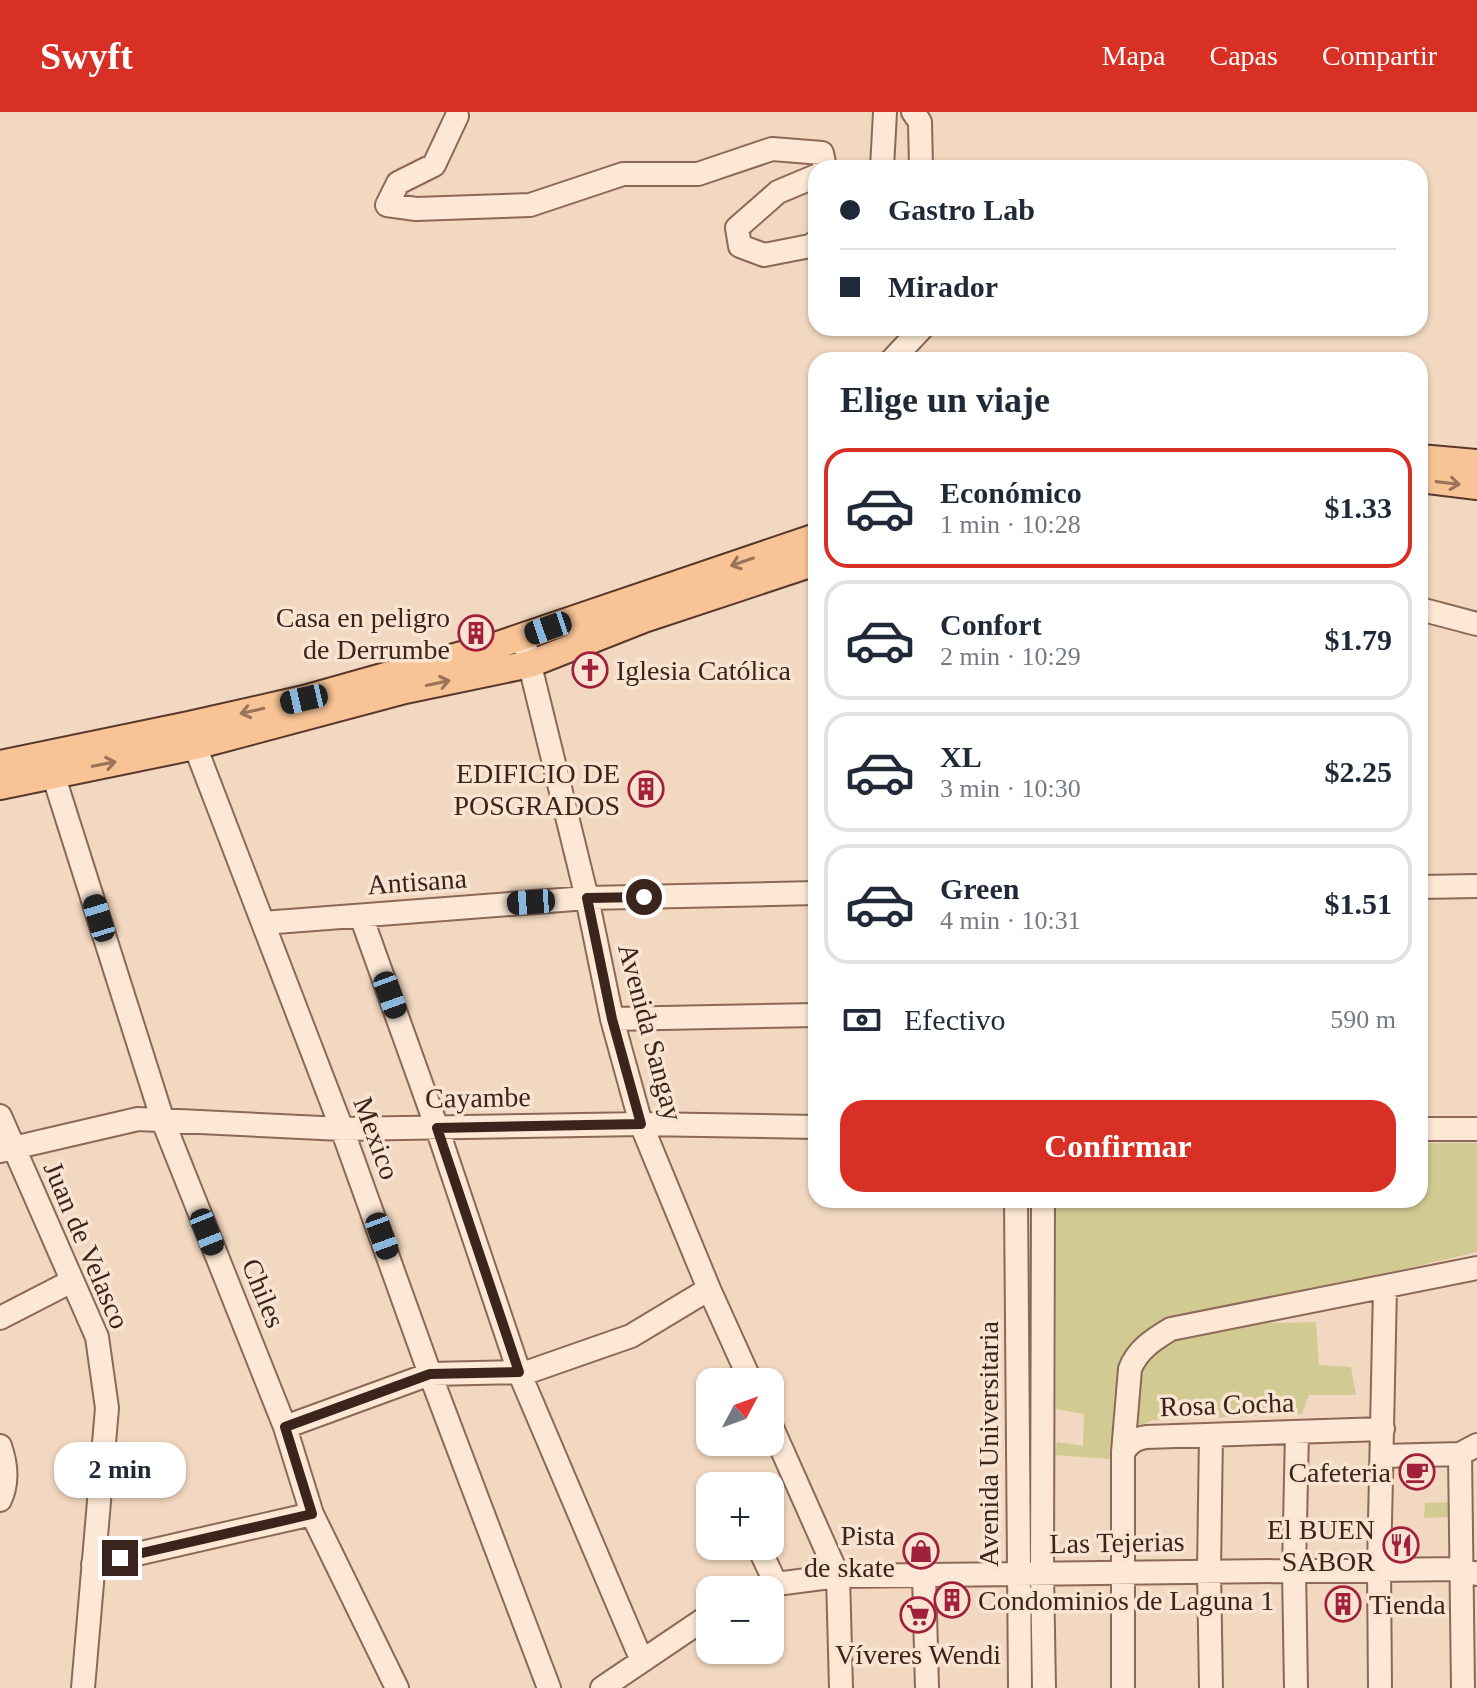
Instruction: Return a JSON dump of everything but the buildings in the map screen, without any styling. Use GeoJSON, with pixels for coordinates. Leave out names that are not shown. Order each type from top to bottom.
{"type":"FeatureCollection","features":[{"type":"Feature","properties":{"kind":"main road"},"geometry":{"type":"LineString","coordinates":[[1428,459],[1477,463]]}},
{"type":"Feature","properties":{"kind":"main road"},"geometry":{"type":"LineString","coordinates":[[1428,480],[1477,486]]}},
{"type":"Feature","properties":{"kind":"main road"},"geometry":{"type":"LineString","coordinates":[[0,764],[304,699],[523,637],[808,540]]}},
{"type":"Feature","properties":{"kind":"main road"},"geometry":{"type":"LineString","coordinates":[[0,786],[195,746],[405,690],[530,664],[644,619],[808,565]]}},
{"type":"Feature","properties":{"kind":"street"},"geometry":{"type":"LineString","coordinates":[[882,160],[885,112]]}},
{"type":"Feature","properties":{"kind":"street"},"geometry":{"type":"LineString","coordinates":[[913,112],[920,122],[921,160]]}},
{"type":"Feature","properties":{"kind":"street"},"geometry":{"type":"LineString","coordinates":[[457,116],[434,165],[398,183],[387,205],[416,209],[530,205],[623,174],[698,174],[772,149],[822,153],[823,160]]}},
{"type":"Feature","properties":{"kind":"street"},"geometry":{"type":"LineString","coordinates":[[808,179],[778,192],[737,228],[740,246],[764,255],[808,244]]}},
{"type":"Feature","properties":{"kind":"street"},"geometry":{"type":"LineString","coordinates":[[900,352],[914,336]]}},
{"type":"Feature","properties":{"kind":"street"},"geometry":{"type":"LineString","coordinates":[[1428,611],[1477,624]]}},
{"type":"Feature","properties":{"kind":"street","name":"Avenida Sangay"},"geometry":{"type":"LineString","coordinates":[[523,637],[587,898],[612,1019],[641,1124],[745,1368]]}},
{"type":"Feature","properties":{"kind":"street","name":"Mexico"},"geometry":{"type":"LineString","coordinates":[[195,746],[342,1129],[430,1374],[549,1688]]}},
{"type":"Feature","properties":{"kind":"street","name":"Chiles"},"geometry":{"type":"LineString","coordinates":[[53,774],[163,1121],[285,1427],[312,1514],[397,1688]]}},
{"type":"Feature","properties":{"kind":"street"},"geometry":{"type":"LineString","coordinates":[[1428,887],[1477,886]]}},
{"type":"Feature","properties":{"kind":"street","name":"Antisana"},"geometry":{"type":"LineString","coordinates":[[263,923],[587,898],[808,893]]}},
{"type":"Feature","properties":{"kind":"street"},"geometry":{"type":"LineString","coordinates":[[361,916],[437,1128],[519,1372],[642,1661]]}},
{"type":"Feature","properties":{"kind":"street"},"geometry":{"type":"LineString","coordinates":[[612,1019],[808,1015]]}},
{"type":"Feature","properties":{"kind":"street","name":"Juan de Velasco"},"geometry":{"type":"LineString","coordinates":[[0,1116],[6,1149],[97,1337],[107,1408],[83,1688]]}},
{"type":"Feature","properties":{"kind":"street","name":"Cayambe"},"geometry":{"type":"LineString","coordinates":[[6,1149],[138,1119],[342,1129],[641,1124],[808,1127]]}},
{"type":"Feature","properties":{"kind":"street"},"geometry":{"type":"LineString","coordinates":[[1428,1129],[1477,1129]]}},
{"type":"Feature","properties":{"kind":"street","name":"Avenida Universitaria"},"geometry":{"type":"LineString","coordinates":[[1016,1208],[1031,1574],[1020,1688]]}},
{"type":"Feature","properties":{"kind":"street"},"geometry":{"type":"LineString","coordinates":[[1043,1208],[1031,1574],[1044,1688]]}},
{"type":"Feature","properties":{"kind":"street"},"geometry":{"type":"LineString","coordinates":[[1123,1688],[1123,1452],[1133,1359],[1171,1329],[1477,1268]]}},
{"type":"Feature","properties":{"kind":"street"},"geometry":{"type":"LineString","coordinates":[[0,1318],[72,1281]]}},
{"type":"Feature","properties":{"kind":"street"},"geometry":{"type":"LineString","coordinates":[[1380,1688],[1379,1569],[1385,1288]]}},
{"type":"Feature","properties":{"kind":"street"},"geometry":{"type":"LineString","coordinates":[[285,1427],[430,1374],[528,1372],[631,1336],[709,1289]]}},
{"type":"Feature","properties":{"kind":"street","name":"Rosa Cocha"},"geometry":{"type":"LineString","coordinates":[[1123,1452],[1134,1439],[1383,1429]]}},
{"type":"Feature","properties":{"kind":"street"},"geometry":{"type":"LineString","coordinates":[[1296,1688],[1294,1570],[1297,1432]]}},
{"type":"Feature","properties":{"kind":"street"},"geometry":{"type":"LineString","coordinates":[[1211,1435],[1211,1688]]}},
{"type":"Feature","properties":{"kind":"street"},"geometry":{"type":"LineString","coordinates":[[0,1446],[6,1462],[0,1500]]}},
{"type":"Feature","properties":{"kind":"street"},"geometry":{"type":"LineString","coordinates":[[1383,1456],[1468,1450],[1464,1688]]}},
{"type":"Feature","properties":{"kind":"street"},"geometry":{"type":"LineString","coordinates":[[784,1454],[838,1576],[841,1688]]}},
{"type":"Feature","properties":{"kind":"street"},"geometry":{"type":"LineString","coordinates":[[93,1564],[312,1514]]}},
{"type":"Feature","properties":{"kind":"street","name":"Las Tejerias"},"geometry":{"type":"LineString","coordinates":[[784,1584],[838,1576],[1379,1569],[1468,1571]]}},
{"type":"Feature","properties":{"kind":"street"},"geometry":{"type":"LineString","coordinates":[[924,1575],[927,1688]]}},
{"type":"Feature","properties":{"kind":"street"},"geometry":{"type":"LineString","coordinates":[[602,1688],[696,1624]]}},
{"type":"Feature","properties":{"kind":"street"},"geometry":{"type":"LineString","coordinates":[[1464,1688],[1477,1674]]}},
{"type":"Feature","properties":{"kind":"shaded area"},"geometry":{"type":"Polygon","coordinates":[[[1428,1143],[1477,1143],[1477,1252],[1264,1302],[1267,1323],[1316,1322],[1319,1365],[1351,1367],[1356,1395],[1309,1395],[1302,1414],[1153,1420],[1133,1429],[1109,1459],[1055,1455],[1057,1442],[1083,1446],[1084,1414],[1056,1409],[1056,1208],[1428,1208],[1428,1143]]]}},
{"type":"Feature","properties":{"kind":"shaded area"},"geometry":{"type":"Polygon","coordinates":[[[1457,1502],[1457,1517],[1424,1518],[1425,1503],[1457,1502]]]}},
{"type":"Feature","properties":{"kind":"place","name":"Casa en peligro de Derrumbe"},"geometry":{"type":"Point","coordinates":[476,633]}},
{"type":"Feature","properties":{"kind":"place","name":"Iglesia Católica"},"geometry":{"type":"Point","coordinates":[590,670]}},
{"type":"Feature","properties":{"kind":"place","name":"EDIFICIO DE POSGRADOS"},"geometry":{"type":"Point","coordinates":[646,789]}},
{"type":"Feature","properties":{"kind":"place","name":"Cafeteria"},"geometry":{"type":"Point","coordinates":[1417,1472]}},
{"type":"Feature","properties":{"kind":"place","name":"El BUEN SABOR"},"geometry":{"type":"Point","coordinates":[1401,1545]}},
{"type":"Feature","properties":{"kind":"place","name":"Pista de skate"},"geometry":{"type":"Point","coordinates":[921,1551]}},
{"type":"Feature","properties":{"kind":"place","name":"Condominios de Laguna 1"},"geometry":{"type":"Point","coordinates":[952,1600]}},
{"type":"Feature","properties":{"kind":"place","name":"Tienda"},"geometry":{"type":"Point","coordinates":[1343,1604]}},
{"type":"Feature","properties":{"kind":"place","name":"Víveres Wendi"},"geometry":{"type":"Point","coordinates":[918,1615]}},
{"type":"Feature","properties":{"kind":"route"},"geometry":{"type":"LineString","coordinates":[[120,1558],[312,1514],[285,1427],[430,1374],[519,1372],[437,1128],[641,1124],[612,1019],[587,898],[644,897]]}}]}
